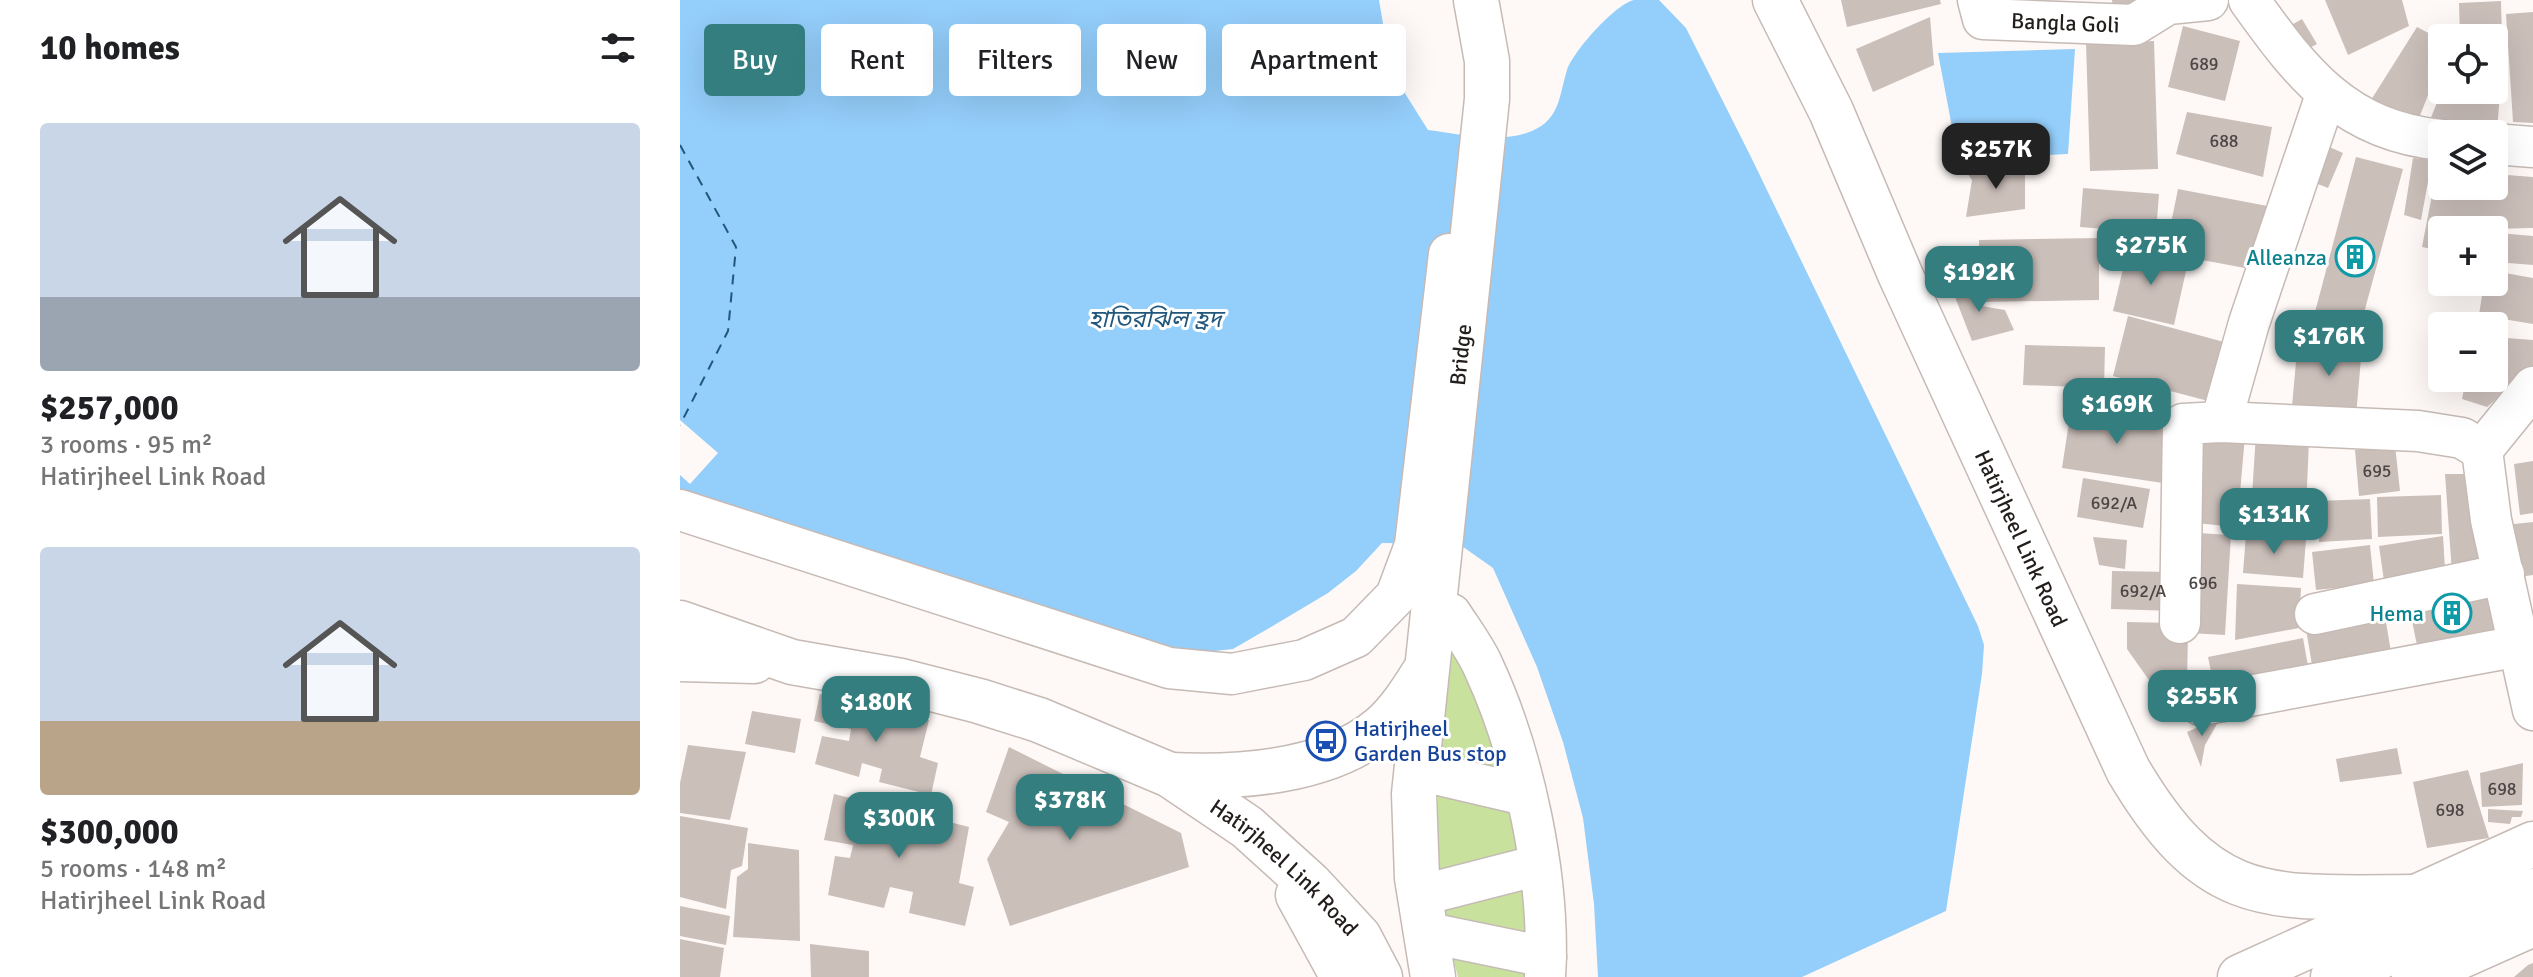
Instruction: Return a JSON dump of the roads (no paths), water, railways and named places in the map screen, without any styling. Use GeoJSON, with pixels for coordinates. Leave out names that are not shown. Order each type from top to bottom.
{"type":"FeatureCollection","features":[{"type":"Feature","properties":{"kind":"main road","name":"Bridge"},"geometry":{"type":"LineString","coordinates":[[1432,610],[1487,99],[1487,61],[1476,0]]}},
{"type":"Feature","properties":{"kind":"main road","name":"Hatirjheel Link Road"},"geometry":{"type":"LineString","coordinates":[[1775,0],[1831,111],[1900,274],[1965,409],[2128,770],[2153,813],[2179,844],[2213,872],[2241,884],[2290,897],[2412,897]]}},
{"type":"Feature","properties":{"kind":"main road","name":"Hatirjheel Link Road"},"geometry":{"type":"LineString","coordinates":[[1432,610],[1424,673],[1414,846],[1422,922],[1436,956]]}},
{"type":"Feature","properties":{"kind":"main road","name":"Hatirjheel Link Road"},"geometry":{"type":"LineString","coordinates":[[680,623],[792,662]]}},
{"type":"Feature","properties":{"kind":"main road","name":"Hatirjheel Link Road"},"geometry":{"type":"LineString","coordinates":[[680,659],[792,662],[901,681],[1039,720],[1170,775],[1235,818],[1333,906],[1359,937],[1380,977]]}},
{"type":"Feature","properties":{"kind":"main road","name":"Hatirjheel Link Road"},"geometry":{"type":"LineString","coordinates":[[1170,775],[1238,773],[1327,757],[1364,741],[1381,728],[1401,707],[1424,673]]}},
{"type":"Feature","properties":{"kind":"main road"},"geometry":{"type":"LineString","coordinates":[[2240,977],[2532,838]]}},
{"type":"Feature","properties":{"kind":"main road"},"geometry":{"type":"LineString","coordinates":[[1284,862],[1343,977]]}},
{"type":"Feature","properties":{"kind":"main road"},"geometry":{"type":"LineString","coordinates":[[2333,977],[2533,891]]}},
{"type":"Feature","properties":{"kind":"main road"},"geometry":{"type":"LineString","coordinates":[[2414,977],[2533,924]]}},
{"type":"Feature","properties":{"kind":"main road"},"geometry":{"type":"LineString","coordinates":[[2472,977],[2533,948]]}},
{"type":"Feature","properties":{"kind":"street"},"geometry":{"type":"LineString","coordinates":[[680,510],[1169,668],[1232,674],[1304,660],[1356,637],[1396,596],[1415,545],[1471,74],[1463,0]]}},
{"type":"Feature","properties":{"kind":"street","name":"Bangla Goli"},"geometry":{"type":"LineString","coordinates":[[1978,0],[1983,19],[2106,26],[2134,25],[2168,4],[2208,0]]}},
{"type":"Feature","properties":{"kind":"street"},"geometry":{"type":"LineString","coordinates":[[2249,0],[2293,62],[2326,95],[2353,114],[2402,136],[2428,139]]}},
{"type":"Feature","properties":{"kind":"street"},"geometry":{"type":"LineString","coordinates":[[2221,422],[2249,323],[2326,95]]}},
{"type":"Feature","properties":{"kind":"street"},"geometry":{"type":"LineString","coordinates":[[2508,145],[2533,147]]}},
{"type":"Feature","properties":{"kind":"street"},"geometry":{"type":"LineString","coordinates":[[2533,387],[2482,450],[2491,520],[2533,710]]}},
{"type":"Feature","properties":{"kind":"street"},"geometry":{"type":"LineString","coordinates":[[2180,623],[2183,424],[2221,422],[2418,431],[2462,438],[2482,450]]}},
{"type":"Feature","properties":{"kind":"street"},"geometry":{"type":"LineString","coordinates":[[2315,614],[2504,574]]}},
{"type":"Feature","properties":{"kind":"street"},"geometry":{"type":"LineString","coordinates":[[1436,956],[1545,967],[1539,865],[1525,795],[1504,718],[1482,664],[1451,614],[1431,773],[1436,956],[1450,977]]}},
{"type":"Feature","properties":{"kind":"street"},"geometry":{"type":"LineString","coordinates":[[2201,705],[2519,646]]}},
{"type":"Feature","properties":{"kind":"street"},"geometry":{"type":"LineString","coordinates":[[1431,773],[1525,795]]}},
{"type":"Feature","properties":{"kind":"street"},"geometry":{"type":"LineString","coordinates":[[1434,892],[1539,865]]}},
{"type":"Feature","properties":{"kind":"water","name":"হাতিরঝিল হ্রদ"},"geometry":{"type":"Polygon","coordinates":[[[680,0],[1379,0],[1383,24],[1222,24],[1222,96],[1406,95],[1428,130],[1467,136],[1507,137],[1532,131],[1548,120],[1557,106],[1567,70],[1577,52],[1616,10],[1634,0],[1659,0],[1686,28],[1751,157],[1978,626],[1984,645],[1946,911],[1802,977],[1598,977],[1594,904],[1583,818],[1563,742],[1537,667],[1493,568],[1459,544],[1382,543],[1356,571],[1328,593],[1271,627],[1233,649],[1196,653],[1146,645],[968,591],[924,567],[859,584],[680,524],[680,0]]]}},
{"type":"Feature","properties":{"kind":"water"},"geometry":{"type":"Polygon","coordinates":[[[2075,49],[2068,154],[1958,159],[1938,53],[2075,49]]]}},
{"type":"Feature","properties":{"kind":"place","name":"Alleanza"},"geometry":{"type":"Point","coordinates":[2355,257]}},
{"type":"Feature","properties":{"kind":"place","name":"Hema"},"geometry":{"type":"Point","coordinates":[2452,613]}},
{"type":"Feature","properties":{"kind":"place","name":"Hatirjheel Garden Bus stop"},"geometry":{"type":"Point","coordinates":[1326,741]}}]}
